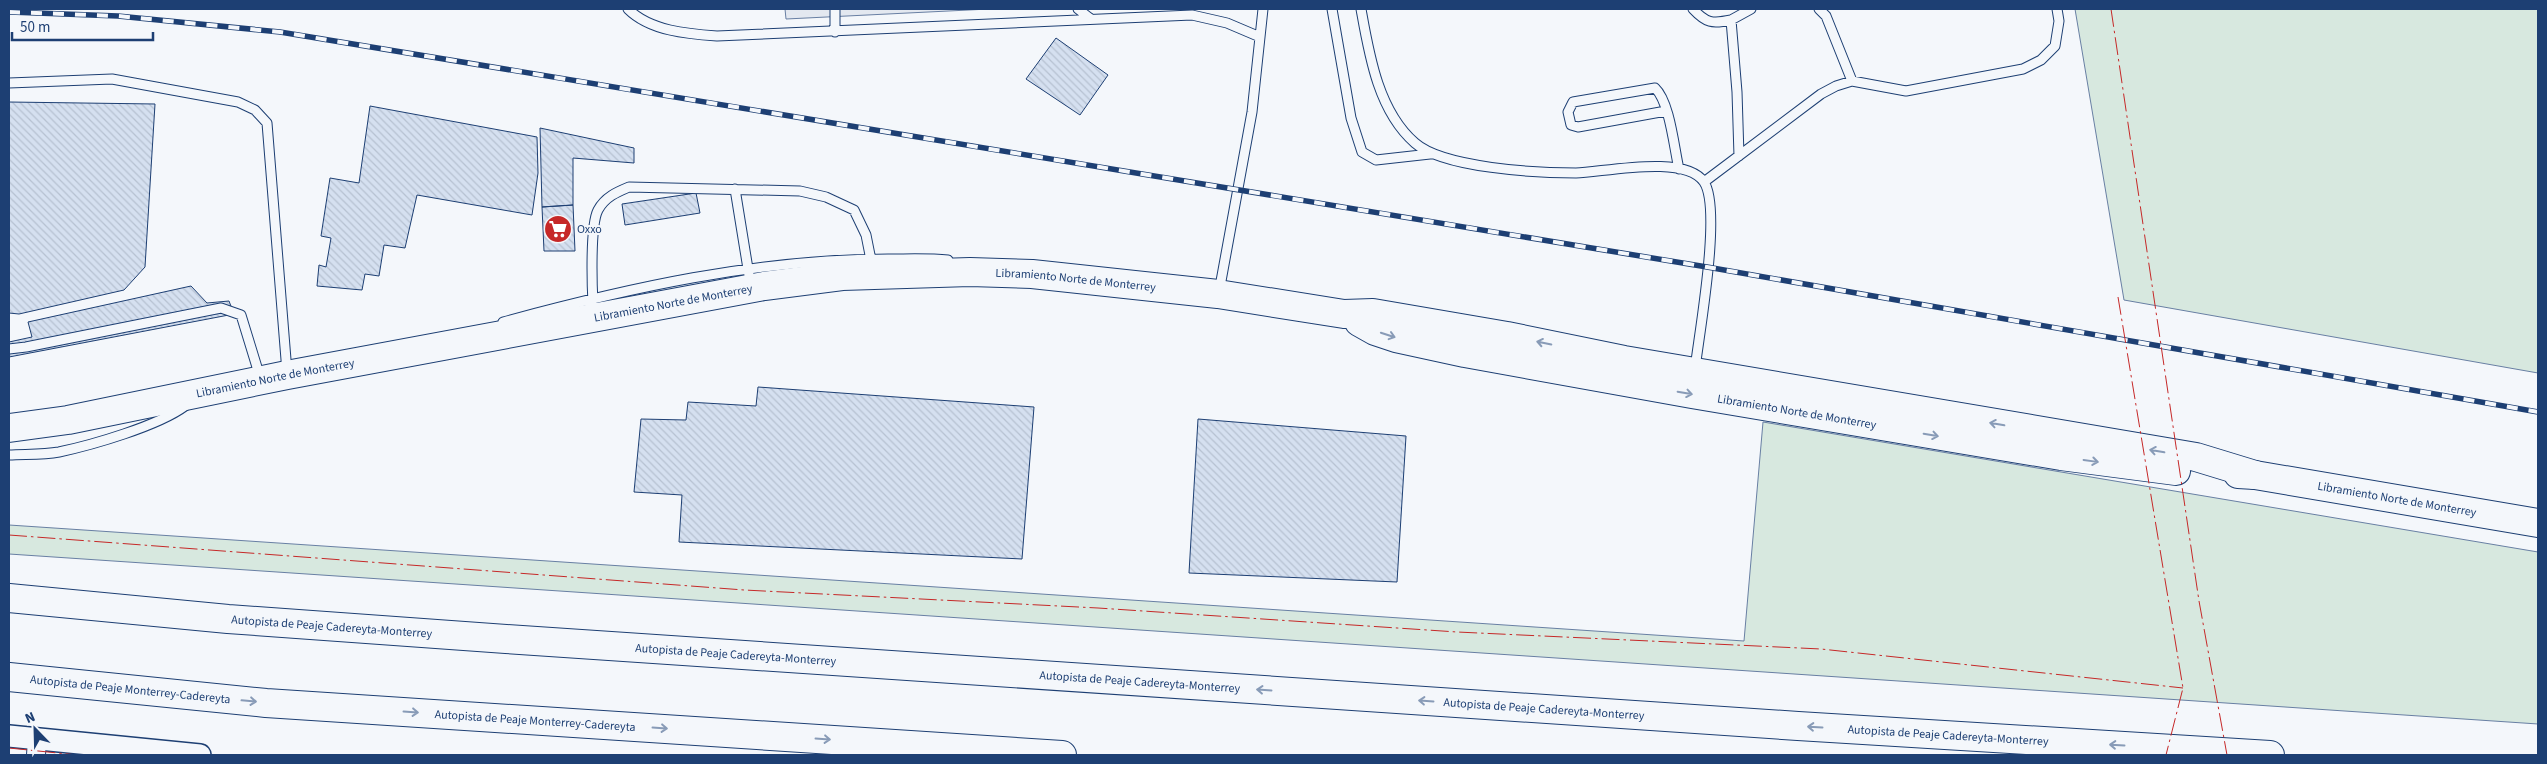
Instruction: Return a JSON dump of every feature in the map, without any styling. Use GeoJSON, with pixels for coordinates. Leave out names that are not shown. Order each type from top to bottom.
{"type":"FeatureCollection","features":[{"type":"Feature","properties":{"kind":"main road","name":"Libramiento Norte de Monterrey"},"geometry":{"type":"LineString","coordinates":[[9,428],[68,420],[390,355],[593,308],[750,279],[842,276],[872,267],[1032,274],[1218,294],[1344,314],[1373,313],[1507,336],[1624,360],[2196,457],[2256,475]]}},
{"type":"Feature","properties":{"kind":"main road","name":"Libramiento Norte de Monterrey"},"geometry":{"type":"LineString","coordinates":[[1344,314],[1375,331],[1396,338],[1519,363],[1889,428],[2147,468],[2256,475],[2538,523]]}},
{"type":"Feature","properties":{"kind":"main road"},"geometry":{"type":"LineString","coordinates":[[1519,363],[1575,365],[1666,374],[1695,372],[1732,389],[1839,410],[1889,428]]}},
{"type":"Feature","properties":{"kind":"main road","name":"Autopista de Peaje Cadereyta-Monterrey"},"geometry":{"type":"LineString","coordinates":[[9,598],[219,618],[496,638],[1788,725],[2270,755]]}},
{"type":"Feature","properties":{"kind":"main road","name":"Autopista de Peaje Monterrey-Cadereyta"},"geometry":{"type":"LineString","coordinates":[[9,677],[266,703],[1062,755]]}},
{"type":"Feature","properties":{"kind":"street"},"geometry":{"type":"LineString","coordinates":[[9,736],[36,747],[200,755]]}},
{"type":"Feature","properties":{"kind":"lane"},"geometry":{"type":"LineString","coordinates":[[628,9],[646,21],[691,34],[717,36],[1192,15],[1227,23],[1260,37]]}},
{"type":"Feature","properties":{"kind":"lane"},"geometry":{"type":"LineString","coordinates":[[835,9],[835,32]]}},
{"type":"Feature","properties":{"kind":"lane"},"geometry":{"type":"LineString","coordinates":[[1078,9],[1091,19]]}},
{"type":"Feature","properties":{"kind":"lane"},"geometry":{"type":"LineString","coordinates":[[1218,294],[1252,112],[1263,9]]}},
{"type":"Feature","properties":{"kind":"lane"},"geometry":{"type":"LineString","coordinates":[[1332,9],[1351,118],[1362,152],[1376,160],[1430,154],[1476,164],[1526,171],[1576,172],[1638,167],[1679,169],[1693,173],[1704,182],[1711,214],[1695,372]]}},
{"type":"Feature","properties":{"kind":"lane"},"geometry":{"type":"LineString","coordinates":[[1360,9],[1377,81],[1388,106],[1399,125],[1414,143],[1430,154]]}},
{"type":"Feature","properties":{"kind":"lane"},"geometry":{"type":"LineString","coordinates":[[1693,9],[1704,21],[1709,23],[1731,20],[1751,9]]}},
{"type":"Feature","properties":{"kind":"lane"},"geometry":{"type":"LineString","coordinates":[[1819,9],[1826,16],[1852,81]]}},
{"type":"Feature","properties":{"kind":"lane"},"geometry":{"type":"LineString","coordinates":[[1704,182],[1821,94],[1836,86],[1852,81],[1906,91],[2022,69],[2041,60],[2055,46],[2059,21],[2057,9]]}},
{"type":"Feature","properties":{"kind":"lane"},"geometry":{"type":"LineString","coordinates":[[1731,20],[1737,92],[1739,156]]}},
{"type":"Feature","properties":{"kind":"lane"},"geometry":{"type":"LineString","coordinates":[[9,83],[112,78],[238,102],[255,110],[267,123],[274,377]]}},
{"type":"Feature","properties":{"kind":"lane"},"geometry":{"type":"LineString","coordinates":[[1666,111],[1578,127],[1571,125],[1568,112],[1573,102],[1655,88],[1662,95],[1666,111],[1679,169]]}},
{"type":"Feature","properties":{"kind":"lane"},"geometry":{"type":"LineString","coordinates":[[494,324],[593,308],[594,230],[598,210],[610,195],[629,187],[800,190],[826,197],[854,210],[866,235],[872,267],[959,261],[1032,274]]}},
{"type":"Feature","properties":{"kind":"lane"},"geometry":{"type":"LineString","coordinates":[[735,189],[750,279]]}},
{"type":"Feature","properties":{"kind":"lane"},"geometry":{"type":"LineString","coordinates":[[9,348],[26,347],[222,308],[241,315],[274,377]]}},
{"type":"Feature","properties":{"kind":"lane"},"geometry":{"type":"LineString","coordinates":[[390,355],[468,331]]}},
{"type":"Feature","properties":{"kind":"lane"},"geometry":{"type":"LineString","coordinates":[[9,456],[58,452],[124,433],[176,412],[202,393]]}},
{"type":"Feature","properties":{"kind":"shaded area"},"geometry":{"type":"Polygon","coordinates":[[[785,9],[989,9],[786,19],[785,9]]]}},
{"type":"Feature","properties":{"kind":"shaded area"},"geometry":{"type":"Polygon","coordinates":[[[2075,9],[2538,9],[2538,373],[2124,300],[2075,9]]]}},
{"type":"Feature","properties":{"kind":"shaded area"},"geometry":{"type":"Polygon","coordinates":[[[1763,422],[2538,552],[2538,724],[9,554],[9,525],[1744,641],[1763,422]]]}},
{"type":"Feature","properties":{"kind":"building"},"geometry":{"type":"Polygon","coordinates":[[[1056,38],[1108,75],[1080,115],[1026,79],[1056,38]]]}},
{"type":"Feature","properties":{"kind":"building"},"geometry":{"type":"Polygon","coordinates":[[[9,102],[155,104],[145,267],[124,290],[19,314],[9,313],[9,102]]]}},
{"type":"Feature","properties":{"kind":"building"},"geometry":{"type":"Polygon","coordinates":[[[370,106],[537,137],[538,173],[532,215],[417,195],[405,248],[384,245],[379,276],[365,274],[362,290],[317,286],[319,265],[326,267],[331,238],[321,236],[330,178],[359,183],[370,106]]]}},
{"type":"Feature","properties":{"kind":"building"},"geometry":{"type":"Polygon","coordinates":[[[540,128],[634,148],[634,163],[573,158],[573,205],[542,207],[540,128]]]}},
{"type":"Feature","properties":{"kind":"building"},"geometry":{"type":"Polygon","coordinates":[[[696,193],[700,213],[625,225],[622,204],[696,193]]]}},
{"type":"Feature","properties":{"kind":"building","name":"Oxxo"},"geometry":{"type":"Polygon","coordinates":[[[573,205],[575,251],[544,251],[542,207],[573,205]]]}},
{"type":"Feature","properties":{"kind":"building"},"geometry":{"type":"Polygon","coordinates":[[[191,286],[207,303],[229,301],[234,314],[9,357],[9,342],[32,337],[28,322],[191,286]]]}},
{"type":"Feature","properties":{"kind":"building"},"geometry":{"type":"Polygon","coordinates":[[[758,387],[1034,407],[1022,559],[679,542],[682,495],[634,492],[641,419],[686,420],[688,402],[756,406],[758,387]]]}},
{"type":"Feature","properties":{"kind":"building"},"geometry":{"type":"Polygon","coordinates":[[[1198,419],[1406,436],[1397,582],[1189,573],[1198,419]]]}},
{"type":"Feature","properties":{"kind":"railway"},"geometry":{"type":"LineString","coordinates":[[9,12],[118,16],[280,32],[1707,267],[2538,412]]}},
{"type":"Feature","properties":{"kind":"power"},"geometry":{"type":"LineString","coordinates":[[2111,9],[2199,601],[2227,755]]}},
{"type":"Feature","properties":{"kind":"power"},"geometry":{"type":"LineString","coordinates":[[2118,297],[2183,688],[2166,755]]}},
{"type":"Feature","properties":{"kind":"power"},"geometry":{"type":"LineString","coordinates":[[9,535],[744,590],[1098,608],[1457,632],[1821,649],[2183,688]]}},
{"type":"Feature","properties":{"kind":"power"},"geometry":{"type":"LineString","coordinates":[[9,748],[77,755]]}},
{"type":"Feature","properties":{"kind":"place","name":"Oxxo"},"geometry":{"type":"Point","coordinates":[558,229]}}]}
